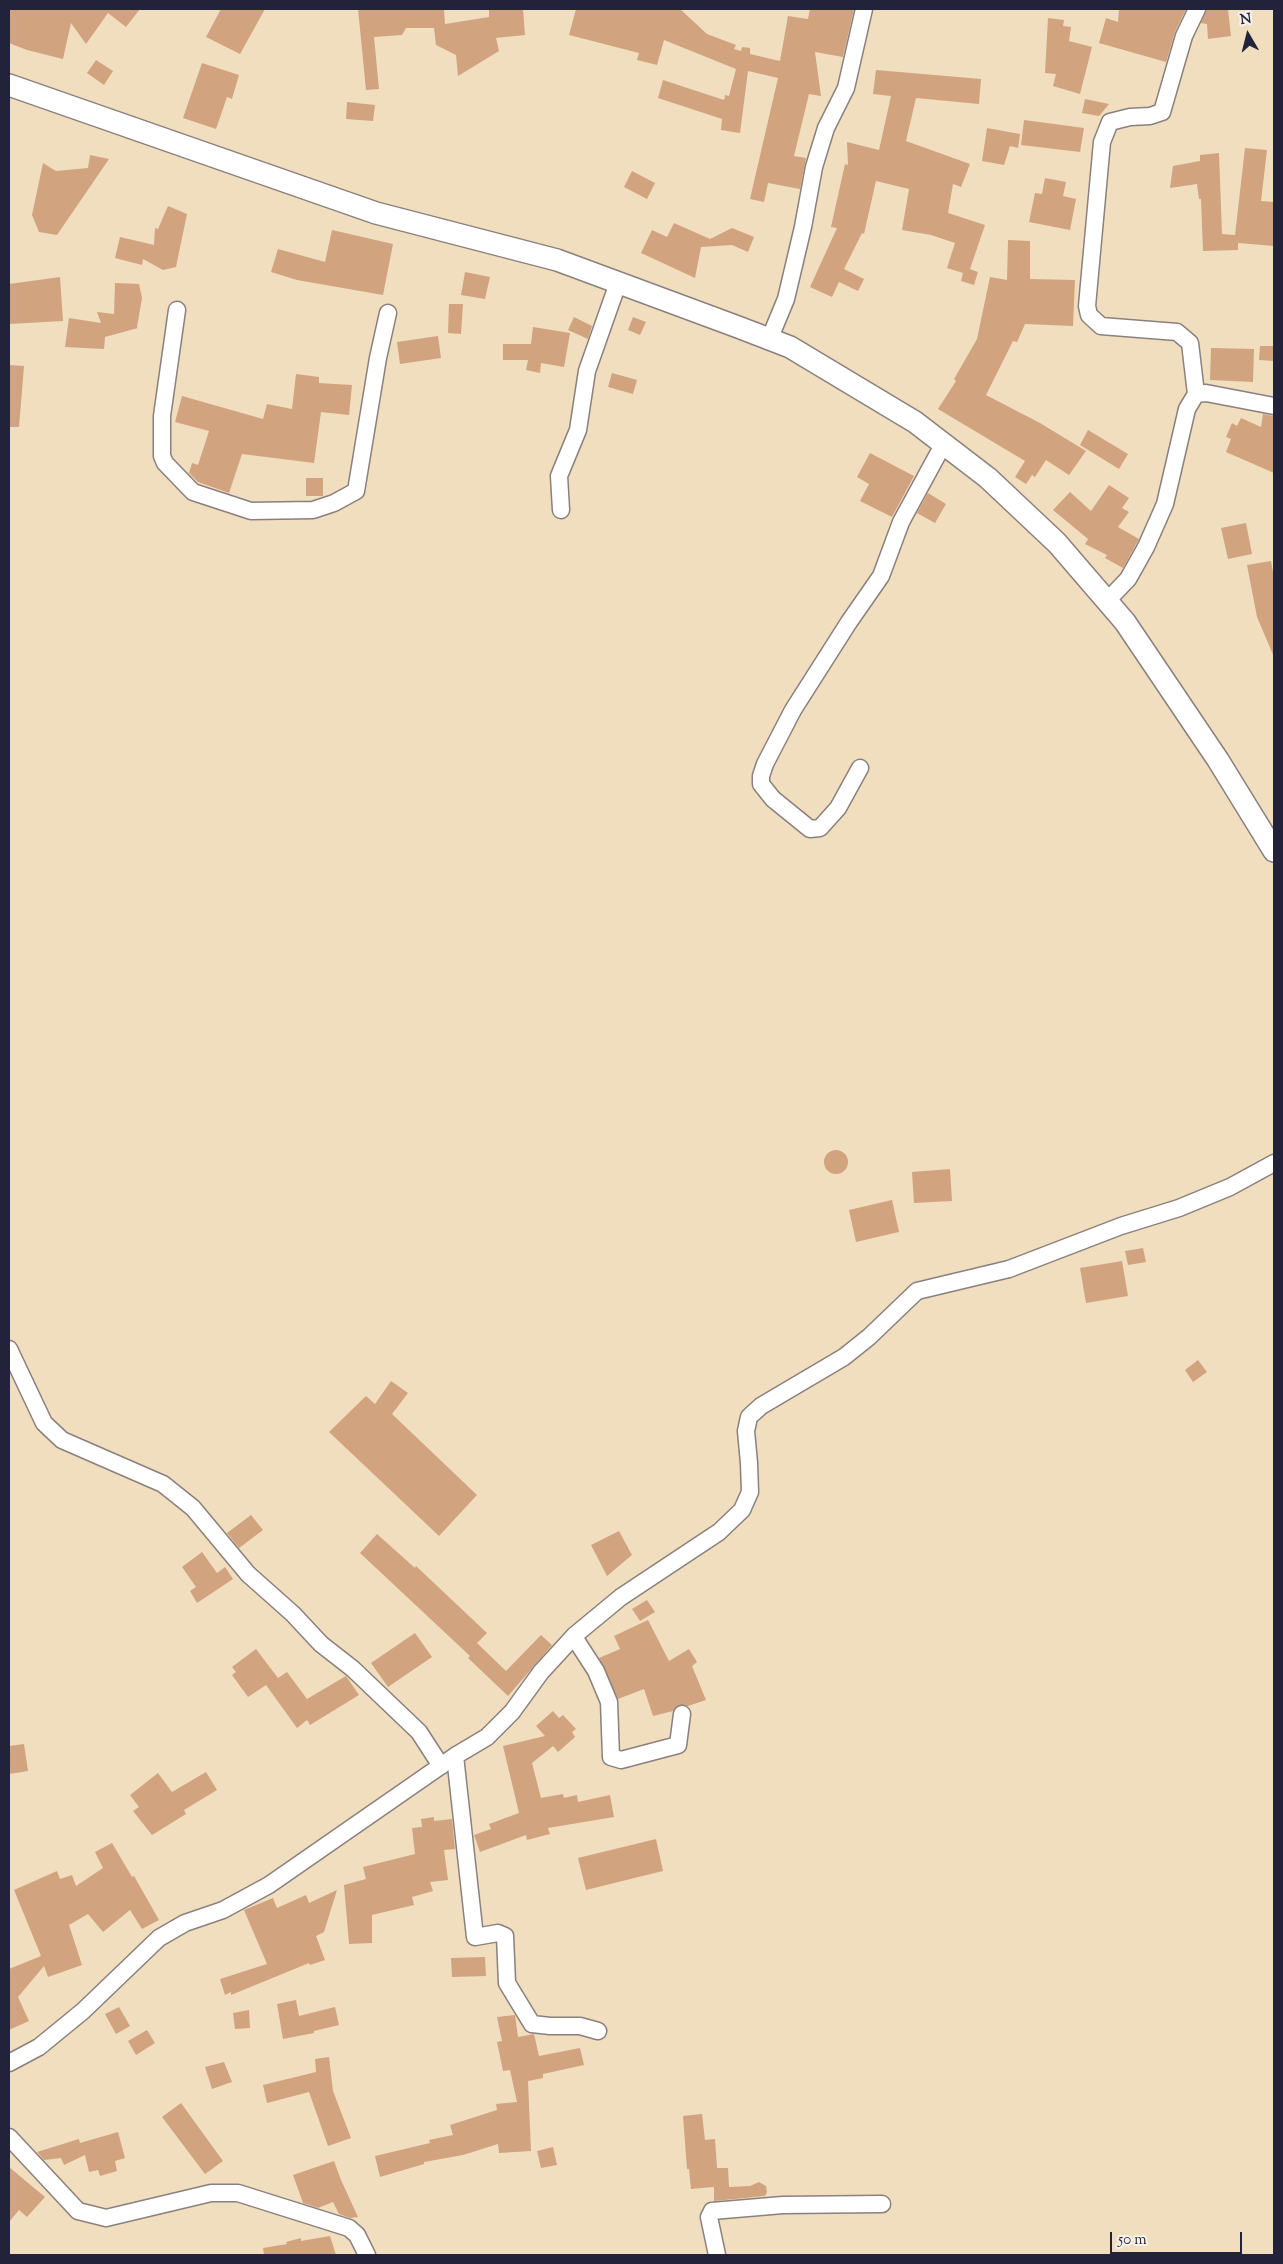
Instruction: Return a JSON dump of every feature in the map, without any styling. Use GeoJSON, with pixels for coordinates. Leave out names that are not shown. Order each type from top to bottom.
{"type":"FeatureCollection","features":[{"type":"Feature","properties":{"kind":"street"},"geometry":{"type":"LineString","coordinates":[[769,340],[786,299],[814,167],[826,128],[846,88],[864,9]]}},
{"type":"Feature","properties":{"kind":"street"},"geometry":{"type":"LineString","coordinates":[[1106,601],[1128,579],[1146,547],[1165,504],[1187,410],[1196,394],[1190,343],[1177,332],[1101,326],[1089,314],[1087,306],[1102,142],[1110,122],[1130,117],[1150,116],[1162,112],[1184,36],[1197,9]]}},
{"type":"Feature","properties":{"kind":"street"},"geometry":{"type":"LineString","coordinates":[[9,86],[376,213],[557,260],[790,347],[915,422],[988,478],[1057,543],[1125,622],[1218,760],[1274,851]]}},
{"type":"Feature","properties":{"kind":"street"},"geometry":{"type":"LineString","coordinates":[[562,510],[559,476],[578,430],[587,370],[618,283]]}},
{"type":"Feature","properties":{"kind":"street"},"geometry":{"type":"LineString","coordinates":[[177,310],[162,416],[162,456],[165,463],[193,492],[251,510],[312,510],[334,503],[356,491],[378,358],[388,313]]}},
{"type":"Feature","properties":{"kind":"street"},"geometry":{"type":"LineString","coordinates":[[1196,394],[1206,393],[1274,406]]}},
{"type":"Feature","properties":{"kind":"street"},"geometry":{"type":"LineString","coordinates":[[860,768],[838,808],[820,828],[810,829],[772,799],[761,784],[761,776],[765,764],[793,710],[848,622],[880,576],[901,522],[944,443]]}},
{"type":"Feature","properties":{"kind":"street"},"geometry":{"type":"LineString","coordinates":[[9,2063],[39,2046],[83,2011],[159,1938],[185,1923],[223,1910],[269,1886],[455,1756],[487,1737],[512,1712],[541,1672],[574,1637],[621,1597],[719,1532],[742,1510],[750,1492],[746,1431],[749,1417],[762,1406],[844,1357],[869,1337],[917,1291],[1009,1269],[1121,1226],[1180,1208],[1230,1187],[1274,1162]]}},
{"type":"Feature","properties":{"kind":"street"},"geometry":{"type":"LineString","coordinates":[[9,1349],[44,1423],[62,1440],[164,1484],[192,1508],[248,1574],[419,1732],[441,1766]]}},
{"type":"Feature","properties":{"kind":"street"},"geometry":{"type":"LineString","coordinates":[[574,1637],[596,1671],[609,1702],[611,1757],[621,1760],[678,1745],[682,1714]]}},
{"type":"Feature","properties":{"kind":"street"},"geometry":{"type":"LineString","coordinates":[[455,1756],[474,1937],[498,1933],[505,1936],[507,1983],[532,2024],[580,2026],[598,2031]]}},
{"type":"Feature","properties":{"kind":"street"},"geometry":{"type":"LineString","coordinates":[[9,2137],[78,2211],[106,2218],[212,2193],[238,2193],[349,2228],[357,2235],[367,2255]]}},
{"type":"Feature","properties":{"kind":"street"},"geometry":{"type":"LineString","coordinates":[[717,2255],[709,2217],[712,2211],[783,2205],[882,2204]]}},
{"type":"Feature","properties":{"kind":"building"},"geometry":{"type":"Polygon","coordinates":[[[9,9],[140,9],[126,27],[108,13],[86,44],[71,23],[63,59],[27,50],[9,43],[9,9]]]}},
{"type":"Feature","properties":{"kind":"building"},"geometry":{"type":"Polygon","coordinates":[[[221,9],[265,9],[240,54],[206,37],[221,9]]]}},
{"type":"Feature","properties":{"kind":"building"},"geometry":{"type":"Polygon","coordinates":[[[358,9],[444,10],[445,24],[489,17],[489,9],[523,9],[525,35],[496,38],[499,51],[458,76],[456,55],[436,45],[434,28],[406,28],[402,35],[374,37],[379,89],[366,90],[358,9]]]}},
{"type":"Feature","properties":{"kind":"building"},"geometry":{"type":"Polygon","coordinates":[[[576,9],[680,9],[707,34],[736,45],[734,49],[741,51],[742,47],[750,48],[750,54],[780,61],[788,16],[808,19],[810,9],[854,9],[843,57],[815,52],[821,96],[809,94],[794,156],[806,158],[800,189],[768,183],[764,202],[750,199],[778,78],[748,71],[740,133],[721,130],[722,119],[658,98],[663,80],[724,100],[725,95],[729,96],[736,69],[664,40],[657,65],[637,60],[639,53],[569,35],[576,9]]]}},
{"type":"Feature","properties":{"kind":"building"},"geometry":{"type":"Polygon","coordinates":[[[1119,9],[1186,9],[1175,32],[1166,62],[1099,43],[1106,18],[1118,22],[1119,9]]]}},
{"type":"Feature","properties":{"kind":"building"},"geometry":{"type":"Polygon","coordinates":[[[1207,9],[1228,9],[1231,36],[1208,39],[1207,24],[1201,23],[1207,9]]]}},
{"type":"Feature","properties":{"kind":"building"},"geometry":{"type":"Polygon","coordinates":[[[1048,18],[1064,20],[1063,26],[1071,27],[1069,41],[1092,47],[1080,94],[1053,86],[1056,74],[1045,73],[1048,18]]]}},
{"type":"Feature","properties":{"kind":"building"},"geometry":{"type":"Polygon","coordinates":[[[96,60],[113,71],[104,85],[87,73],[96,60]]]}},
{"type":"Feature","properties":{"kind":"building"},"geometry":{"type":"Polygon","coordinates":[[[202,63],[239,75],[232,99],[227,97],[216,129],[183,118],[202,63]]]}},
{"type":"Feature","properties":{"kind":"building"},"geometry":{"type":"Polygon","coordinates":[[[876,70],[981,79],[979,104],[916,98],[906,141],[970,164],[961,187],[953,184],[948,213],[985,225],[970,269],[978,272],[974,285],[961,281],[963,273],[947,268],[955,243],[931,235],[902,230],[909,189],[876,181],[864,234],[862,233],[844,269],[864,279],[858,291],[839,282],[832,297],[810,287],[837,228],[831,227],[845,164],[848,165],[847,142],[879,150],[891,96],[873,94],[876,70]]]}},
{"type":"Feature","properties":{"kind":"building"},"geometry":{"type":"Polygon","coordinates":[[[1085,99],[1109,104],[1099,116],[1082,113],[1085,99]]]}},
{"type":"Feature","properties":{"kind":"building"},"geometry":{"type":"Polygon","coordinates":[[[347,102],[375,105],[373,121],[346,119],[347,102]]]}},
{"type":"Feature","properties":{"kind":"building"},"geometry":{"type":"Polygon","coordinates":[[[1024,120],[1084,128],[1080,152],[1021,145],[1024,120]]]}},
{"type":"Feature","properties":{"kind":"building"},"geometry":{"type":"Polygon","coordinates":[[[987,128],[1020,134],[1018,148],[1010,146],[1004,165],[982,161],[987,128]]]}},
{"type":"Feature","properties":{"kind":"building"},"geometry":{"type":"Polygon","coordinates":[[[1245,148],[1267,150],[1261,201],[1274,202],[1274,246],[1238,243],[1238,250],[1203,251],[1201,199],[1199,199],[1197,184],[1170,188],[1173,166],[1200,161],[1200,155],[1219,153],[1222,234],[1235,235],[1245,148]]]}},
{"type":"Feature","properties":{"kind":"building"},"geometry":{"type":"Polygon","coordinates":[[[90,155],[109,159],[57,235],[39,232],[32,215],[43,163],[56,171],[88,168],[90,155]]]}},
{"type":"Feature","properties":{"kind":"building"},"geometry":{"type":"Polygon","coordinates":[[[632,171],[655,183],[647,199],[624,187],[632,171]]]}},
{"type":"Feature","properties":{"kind":"building"},"geometry":{"type":"Polygon","coordinates":[[[1045,178],[1066,182],[1063,196],[1076,199],[1070,230],[1029,222],[1035,193],[1042,194],[1045,178]]]}},
{"type":"Feature","properties":{"kind":"building"},"geometry":{"type":"Polygon","coordinates":[[[168,206],[187,214],[176,267],[163,270],[143,259],[142,265],[115,258],[120,237],[154,245],[155,228],[158,229],[168,206]]]}},
{"type":"Feature","properties":{"kind":"building"},"geometry":{"type":"Polygon","coordinates":[[[674,223],[710,239],[732,228],[754,237],[748,252],[732,245],[701,247],[695,278],[641,253],[652,230],[667,237],[674,223]]]}},
{"type":"Feature","properties":{"kind":"building"},"geometry":{"type":"Polygon","coordinates":[[[332,230],[393,244],[383,295],[297,280],[271,272],[278,249],[325,262],[332,230]]]}},
{"type":"Feature","properties":{"kind":"building"},"geometry":{"type":"Polygon","coordinates":[[[1008,240],[1030,241],[1030,279],[1075,280],[1073,326],[1025,324],[1017,342],[1013,341],[986,395],[1040,423],[1086,451],[1069,475],[1046,460],[1035,477],[1032,475],[1026,484],[1015,477],[1025,461],[938,409],[956,381],[954,379],[977,339],[990,277],[1007,280],[1008,240]]]}},
{"type":"Feature","properties":{"kind":"building"},"geometry":{"type":"Polygon","coordinates":[[[465,272],[490,277],[485,299],[461,295],[465,272]]]}},
{"type":"Feature","properties":{"kind":"building"},"geometry":{"type":"Polygon","coordinates":[[[60,277],[63,321],[9,324],[9,284],[60,277]]]}},
{"type":"Feature","properties":{"kind":"building"},"geometry":{"type":"Polygon","coordinates":[[[115,283],[139,284],[142,298],[138,328],[105,337],[104,349],[65,347],[69,318],[101,323],[97,312],[114,314],[115,283]]]}},
{"type":"Feature","properties":{"kind":"building"},"geometry":{"type":"Polygon","coordinates":[[[449,304],[463,304],[461,334],[448,333],[449,304]]]}},
{"type":"Feature","properties":{"kind":"building"},"geometry":{"type":"Polygon","coordinates":[[[574,317],[592,326],[588,339],[568,330],[574,317]]]}},
{"type":"Feature","properties":{"kind":"building"},"geometry":{"type":"Polygon","coordinates":[[[633,317],[646,322],[640,335],[628,330],[633,317]]]}},
{"type":"Feature","properties":{"kind":"building"},"geometry":{"type":"Polygon","coordinates":[[[533,327],[570,333],[564,367],[541,363],[540,373],[526,370],[528,360],[503,360],[503,344],[531,344],[533,327]]]}},
{"type":"Feature","properties":{"kind":"building"},"geometry":{"type":"Polygon","coordinates":[[[438,336],[441,358],[400,364],[397,342],[438,336]]]}},
{"type":"Feature","properties":{"kind":"building"},"geometry":{"type":"Polygon","coordinates":[[[1260,346],[1274,346],[1274,361],[1259,360],[1260,346]]]}},
{"type":"Feature","properties":{"kind":"building"},"geometry":{"type":"Polygon","coordinates":[[[1211,348],[1254,349],[1253,382],[1210,380],[1211,348]]]}},
{"type":"Feature","properties":{"kind":"building"},"geometry":{"type":"Polygon","coordinates":[[[9,365],[24,366],[19,427],[9,427],[9,365]]]}},
{"type":"Feature","properties":{"kind":"building"},"geometry":{"type":"Polygon","coordinates":[[[612,373],[637,380],[633,394],[608,387],[612,373]]]}},
{"type":"Feature","properties":{"kind":"building"},"geometry":{"type":"Polygon","coordinates":[[[296,374],[319,377],[319,383],[352,385],[349,415],[321,412],[314,463],[242,454],[229,493],[198,482],[189,473],[192,463],[198,465],[209,431],[175,422],[182,396],[263,419],[267,404],[292,409],[296,374]]]}},
{"type":"Feature","properties":{"kind":"building"},"geometry":{"type":"Polygon","coordinates":[[[1263,414],[1274,416],[1274,473],[1226,452],[1231,439],[1226,437],[1232,423],[1237,426],[1241,418],[1261,427],[1263,414]]]}},
{"type":"Feature","properties":{"kind":"building"},"geometry":{"type":"Polygon","coordinates":[[[1088,430],[1128,454],[1119,469],[1080,445],[1088,430]]]}},
{"type":"Feature","properties":{"kind":"building"},"geometry":{"type":"Polygon","coordinates":[[[870,453],[914,476],[892,517],[860,501],[869,484],[857,477],[870,453]]]}},
{"type":"Feature","properties":{"kind":"building"},"geometry":{"type":"Polygon","coordinates":[[[306,478],[323,478],[323,496],[306,496],[306,478]]]}},
{"type":"Feature","properties":{"kind":"building"},"geometry":{"type":"Polygon","coordinates":[[[1109,485],[1129,498],[1122,508],[1129,512],[1118,527],[1139,539],[1123,568],[1105,558],[1107,555],[1085,544],[1088,539],[1053,510],[1070,492],[1091,511],[1109,485]]]}},
{"type":"Feature","properties":{"kind":"building"},"geometry":{"type":"Polygon","coordinates":[[[928,493],[946,504],[935,523],[917,513],[928,493]]]}},
{"type":"Feature","properties":{"kind":"building"},"geometry":{"type":"Polygon","coordinates":[[[1246,523],[1252,554],[1228,559],[1221,528],[1246,523]]]}},
{"type":"Feature","properties":{"kind":"building"},"geometry":{"type":"Polygon","coordinates":[[[1271,561],[1274,578],[1274,657],[1257,617],[1247,565],[1271,561]]]}},
{"type":"Feature","properties":{"kind":"building"},"geometry":{"type":"Polygon","coordinates":[[[836,1150],[845,1153],[848,1162],[845,1171],[836,1174],[827,1171],[824,1162],[827,1153],[836,1150]]]}},
{"type":"Feature","properties":{"kind":"building"},"geometry":{"type":"Polygon","coordinates":[[[950,1169],[952,1201],[914,1203],[912,1172],[950,1169]]]}},
{"type":"Feature","properties":{"kind":"building"},"geometry":{"type":"Polygon","coordinates":[[[892,1200],[899,1232],[856,1242],[849,1210],[892,1200]]]}},
{"type":"Feature","properties":{"kind":"building"},"geometry":{"type":"Polygon","coordinates":[[[1143,1248],[1146,1262],[1128,1265],[1125,1251],[1143,1248]]]}},
{"type":"Feature","properties":{"kind":"building"},"geometry":{"type":"Polygon","coordinates":[[[1122,1261],[1128,1296],[1086,1303],[1080,1268],[1122,1261]]]}},
{"type":"Feature","properties":{"kind":"building"},"geometry":{"type":"Polygon","coordinates":[[[1198,1360],[1207,1372],[1193,1382],[1185,1370],[1198,1360]]]}},
{"type":"Feature","properties":{"kind":"building"},"geometry":{"type":"Polygon","coordinates":[[[391,1381],[408,1393],[392,1414],[477,1495],[439,1536],[329,1432],[366,1396],[375,1404],[391,1381]]]}},
{"type":"Feature","properties":{"kind":"building"},"geometry":{"type":"Polygon","coordinates":[[[251,1515],[263,1530],[239,1548],[227,1533],[251,1515]]]}},
{"type":"Feature","properties":{"kind":"building"},"geometry":{"type":"Polygon","coordinates":[[[619,1531],[632,1555],[607,1576],[591,1545],[619,1531]]]}},
{"type":"Feature","properties":{"kind":"building"},"geometry":{"type":"Polygon","coordinates":[[[377,1534],[415,1568],[416,1566],[487,1633],[477,1643],[506,1671],[541,1635],[552,1645],[508,1696],[468,1658],[470,1656],[360,1553],[377,1534]]]}},
{"type":"Feature","properties":{"kind":"building"},"geometry":{"type":"Polygon","coordinates":[[[202,1552],[217,1573],[225,1567],[233,1579],[197,1603],[190,1591],[196,1587],[182,1567],[202,1552]]]}},
{"type":"Feature","properties":{"kind":"building"},"geometry":{"type":"Polygon","coordinates":[[[647,1600],[655,1612],[640,1621],[632,1609],[647,1600]]]}},
{"type":"Feature","properties":{"kind":"building"},"geometry":{"type":"Polygon","coordinates":[[[648,1620],[669,1661],[689,1649],[697,1662],[692,1666],[706,1700],[688,1706],[679,1705],[673,1711],[653,1716],[644,1689],[618,1699],[599,1658],[620,1649],[614,1636],[648,1620]]]}},
{"type":"Feature","properties":{"kind":"building"},"geometry":{"type":"Polygon","coordinates":[[[415,1633],[432,1657],[388,1687],[371,1663],[415,1633]]]}},
{"type":"Feature","properties":{"kind":"building"},"geometry":{"type":"Polygon","coordinates":[[[256,1649],[278,1678],[287,1672],[307,1699],[346,1676],[359,1695],[310,1725],[307,1720],[297,1728],[266,1685],[248,1697],[232,1675],[236,1672],[232,1667],[256,1649]]]}},
{"type":"Feature","properties":{"kind":"building"},"geometry":{"type":"Polygon","coordinates":[[[553,1711],[559,1718],[563,1715],[576,1729],[572,1732],[575,1737],[558,1752],[553,1746],[532,1763],[541,1798],[563,1794],[564,1798],[577,1795],[578,1802],[610,1795],[614,1817],[548,1828],[550,1834],[527,1840],[526,1835],[480,1852],[474,1835],[491,1829],[489,1824],[519,1813],[503,1746],[545,1736],[536,1726],[553,1711]]]}},
{"type":"Feature","properties":{"kind":"building"},"geometry":{"type":"Polygon","coordinates":[[[24,1744],[28,1771],[9,1774],[9,1746],[24,1744]]]}},
{"type":"Feature","properties":{"kind":"building"},"geometry":{"type":"Polygon","coordinates":[[[206,1772],[217,1790],[184,1810],[186,1814],[152,1835],[133,1811],[139,1807],[130,1795],[158,1773],[172,1792],[206,1772]]]}},
{"type":"Feature","properties":{"kind":"building"},"geometry":{"type":"Polygon","coordinates":[[[434,1817],[434,1821],[452,1819],[455,1849],[444,1850],[448,1880],[430,1882],[433,1891],[412,1897],[414,1905],[372,1915],[372,1943],[349,1944],[344,1885],[366,1879],[363,1867],[415,1854],[412,1828],[422,1827],[421,1819],[434,1817]]]}},
{"type":"Feature","properties":{"kind":"building"},"geometry":{"type":"Polygon","coordinates":[[[656,1839],[663,1871],[586,1890],[578,1858],[656,1839]]]}},
{"type":"Feature","properties":{"kind":"building"},"geometry":{"type":"Polygon","coordinates":[[[112,1843],[132,1877],[134,1876],[159,1920],[142,1929],[130,1910],[103,1932],[88,1914],[69,1925],[82,1965],[48,1977],[44,1966],[18,1997],[29,2021],[9,2030],[9,1969],[41,1956],[14,1890],[57,1871],[60,1879],[72,1875],[76,1886],[103,1868],[95,1852],[112,1843]]]}},
{"type":"Feature","properties":{"kind":"building"},"geometry":{"type":"Polygon","coordinates":[[[337,1890],[324,1932],[316,1936],[325,1960],[310,1965],[309,1963],[231,1995],[231,1992],[225,1995],[220,1979],[267,1964],[244,1910],[273,1898],[277,1908],[306,1895],[309,1903],[337,1890]]]}},
{"type":"Feature","properties":{"kind":"building"},"geometry":{"type":"Polygon","coordinates":[[[485,1957],[486,1976],[452,1977],[451,1958],[485,1957]]]}},
{"type":"Feature","properties":{"kind":"building"},"geometry":{"type":"Polygon","coordinates":[[[296,2000],[299,2016],[335,2007],[339,2025],[314,2031],[314,2033],[283,2039],[277,2004],[296,2000]]]}},
{"type":"Feature","properties":{"kind":"building"},"geometry":{"type":"Polygon","coordinates":[[[119,2007],[130,2026],[116,2034],[105,2014],[119,2007]]]}},
{"type":"Feature","properties":{"kind":"building"},"geometry":{"type":"Polygon","coordinates":[[[249,2010],[250,2028],[235,2029],[233,2013],[249,2010]]]}},
{"type":"Feature","properties":{"kind":"building"},"geometry":{"type":"Polygon","coordinates":[[[515,2015],[518,2037],[534,2034],[539,2056],[580,2048],[584,2065],[543,2074],[543,2078],[528,2081],[531,2151],[499,2153],[498,2144],[463,2155],[424,2162],[424,2164],[380,2177],[375,2156],[430,2143],[429,2140],[453,2135],[450,2125],[497,2110],[496,2104],[517,2102],[510,2070],[503,2071],[497,2042],[502,2041],[497,2017],[515,2015]]]}},
{"type":"Feature","properties":{"kind":"building"},"geometry":{"type":"Polygon","coordinates":[[[147,2030],[155,2043],[136,2055],[128,2041],[147,2030]]]}},
{"type":"Feature","properties":{"kind":"building"},"geometry":{"type":"Polygon","coordinates":[[[329,2057],[333,2091],[351,2138],[328,2146],[309,2092],[267,2103],[263,2085],[316,2072],[315,2059],[329,2057]]]}},
{"type":"Feature","properties":{"kind":"building"},"geometry":{"type":"Polygon","coordinates":[[[224,2062],[232,2082],[212,2089],[205,2067],[224,2062]]]}},
{"type":"Feature","properties":{"kind":"building"},"geometry":{"type":"Polygon","coordinates":[[[181,2103],[223,2161],[205,2174],[162,2117],[181,2103]]]}},
{"type":"Feature","properties":{"kind":"building"},"geometry":{"type":"Polygon","coordinates":[[[702,2114],[705,2140],[715,2139],[717,2168],[728,2168],[729,2187],[750,2186],[759,2182],[766,2186],[767,2192],[765,2196],[714,2201],[714,2187],[691,2189],[689,2169],[687,2169],[683,2116],[702,2114]]]}},
{"type":"Feature","properties":{"kind":"building"},"geometry":{"type":"Polygon","coordinates":[[[118,2132],[125,2158],[115,2161],[117,2171],[100,2176],[98,2170],[89,2172],[85,2155],[64,2165],[61,2158],[44,2160],[37,2152],[79,2139],[80,2143],[118,2132]]]}},
{"type":"Feature","properties":{"kind":"building"},"geometry":{"type":"Polygon","coordinates":[[[553,2147],[557,2165],[541,2168],[537,2151],[553,2147]]]}},
{"type":"Feature","properties":{"kind":"building"},"geometry":{"type":"Polygon","coordinates":[[[334,2161],[358,2217],[350,2218],[339,2214],[333,2202],[318,2208],[303,2203],[293,2175],[334,2161]]]}},
{"type":"Feature","properties":{"kind":"building"},"geometry":{"type":"Polygon","coordinates":[[[9,2167],[45,2197],[27,2217],[19,2210],[9,2222],[9,2167]]]}},
{"type":"Feature","properties":{"kind":"building"},"geometry":{"type":"Polygon","coordinates":[[[330,2236],[336,2255],[264,2255],[263,2248],[287,2244],[286,2242],[301,2238],[301,2241],[330,2236]]]}}]}
